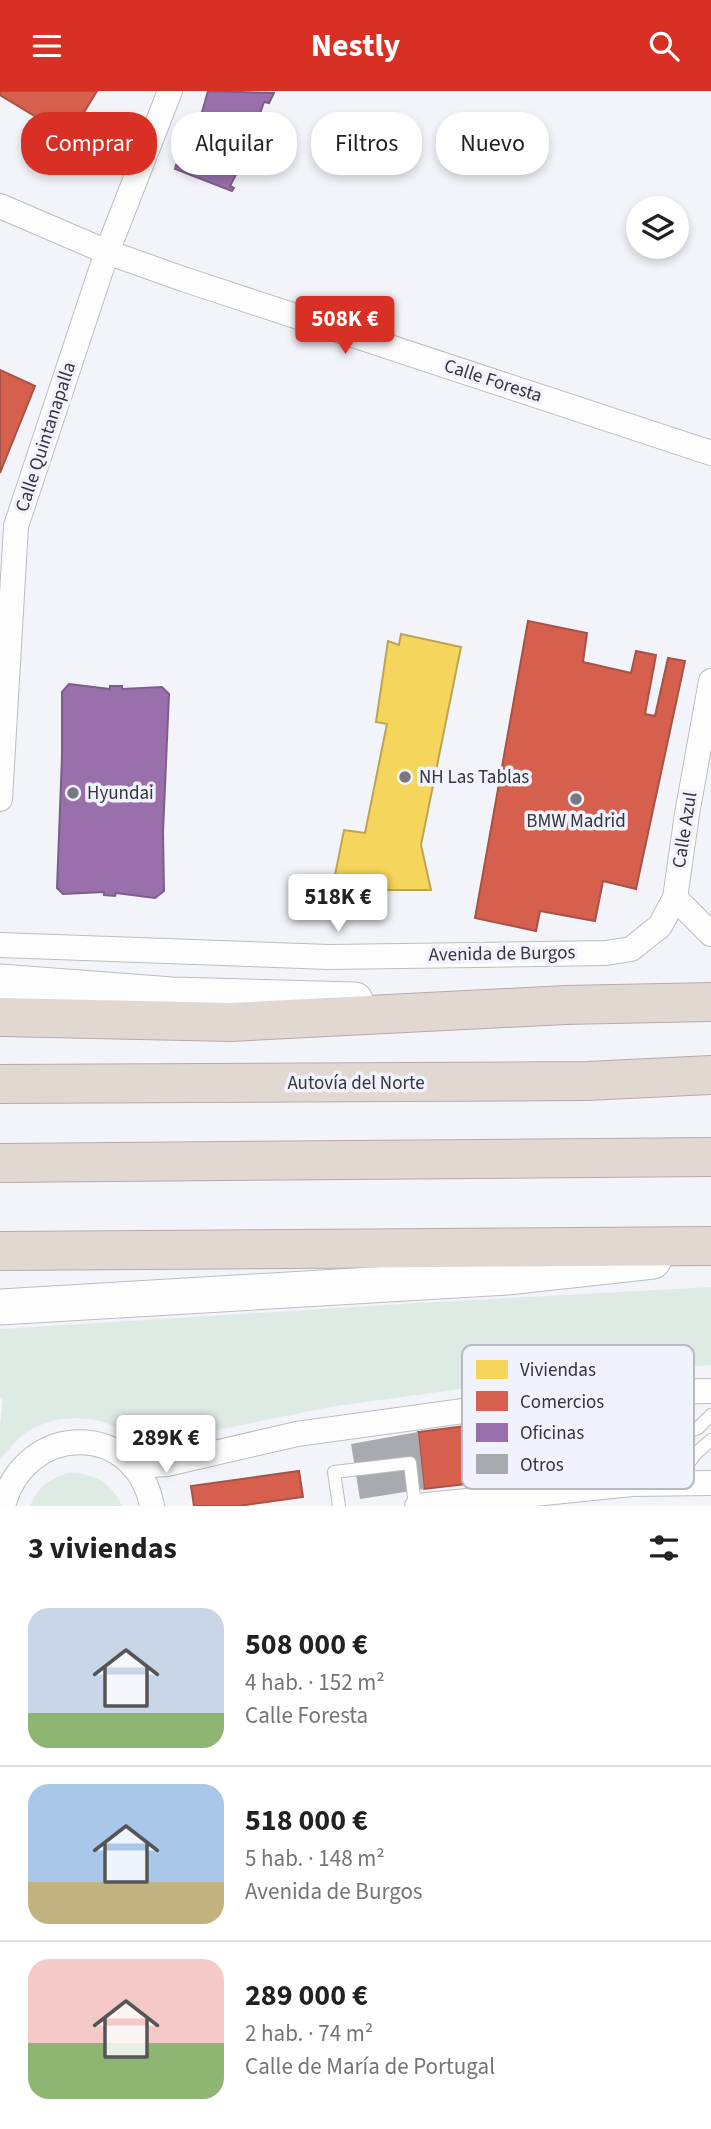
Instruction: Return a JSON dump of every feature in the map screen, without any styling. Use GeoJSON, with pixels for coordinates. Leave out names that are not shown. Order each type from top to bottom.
{"type":"FeatureCollection","features":[{"type":"Feature","properties":{"kind":"highway"},"geometry":{"type":"LineString","coordinates":[[0,1017],[231,1022],[565,1005],[711,1002]]}},
{"type":"Feature","properties":{"kind":"highway","name":"Autovía del Norte"},"geometry":{"type":"LineString","coordinates":[[0,1084],[587,1081],[711,1075]]}},
{"type":"Feature","properties":{"kind":"highway"},"geometry":{"type":"LineString","coordinates":[[0,1163],[711,1157]]}},
{"type":"Feature","properties":{"kind":"highway"},"geometry":{"type":"LineString","coordinates":[[0,1251],[711,1246]]}},
{"type":"Feature","properties":{"kind":"street","name":"Calle Quintanapalla"},"geometry":{"type":"LineString","coordinates":[[0,799],[16,526],[107,252],[170,91]]}},
{"type":"Feature","properties":{"kind":"street","name":"Calle Foresta"},"geometry":{"type":"LineString","coordinates":[[0,206],[107,252],[711,453]]}},
{"type":"Feature","properties":{"kind":"street","name":"Calle Azul"},"geometry":{"type":"LineString","coordinates":[[675,898],[711,681]]}},
{"type":"Feature","properties":{"kind":"street"},"geometry":{"type":"LineString","coordinates":[[675,898],[711,935]]}},
{"type":"Feature","properties":{"kind":"street","name":"Avenida de Burgos"},"geometry":{"type":"LineString","coordinates":[[0,945],[329,957],[606,953],[631,949],[660,926],[675,898]]}},
{"type":"Feature","properties":{"kind":"street"},"geometry":{"type":"LineString","coordinates":[[0,982],[172,995],[565,1005]]}},
{"type":"Feature","properties":{"kind":"street"},"geometry":{"type":"LineString","coordinates":[[0,1307],[507,1277],[711,1254]]}},
{"type":"Feature","properties":{"kind":"street"},"geometry":{"type":"LineString","coordinates":[[133,1466],[167,1464],[297,1434],[462,1413]]}},
{"type":"Feature","properties":{"kind":"street"},"geometry":{"type":"LineString","coordinates":[[3,1506],[6,1484],[27,1462],[47,1449],[69,1443],[103,1447],[133,1466],[145,1483],[152,1506]]}},
{"type":"Feature","properties":{"kind":"street"},"geometry":{"type":"LineString","coordinates":[[416,1506],[545,1500],[605,1489]]}},
{"type":"Feature","properties":{"kind":"lane"},"geometry":{"type":"LineString","coordinates":[[694,1430],[711,1415]]}},
{"type":"Feature","properties":{"kind":"lane"},"geometry":{"type":"LineString","coordinates":[[695,1454],[711,1440]]}},
{"type":"Feature","properties":{"kind":"lane"},"geometry":{"type":"LineString","coordinates":[[695,1454],[711,1454]]}},
{"type":"Feature","properties":{"kind":"lane"},"geometry":{"type":"LineString","coordinates":[[339,1506],[334,1472],[410,1463],[416,1506]]}},
{"type":"Feature","properties":{"kind":"shaded area"},"geometry":{"type":"Polygon","coordinates":[[[711,1287],[711,1365],[694,1366],[694,1345],[462,1345],[462,1389],[330,1407],[149,1444],[107,1423],[78,1418],[63,1419],[32,1429],[19,1438],[0,1459],[3,1398],[0,1397],[0,1329],[711,1287]]]}},
{"type":"Feature","properties":{"kind":"shaded area"},"geometry":{"type":"Polygon","coordinates":[[[67,1473],[85,1474],[100,1480],[118,1498],[122,1506],[30,1506],[44,1485],[67,1473]]]}},
{"type":"Feature","properties":{"kind":"building: Viviendas","name":"NH Las Tablas"},"geometry":{"type":"Polygon","coordinates":[[[401,634],[461,647],[421,845],[431,890],[332,890],[344,830],[365,833],[387,724],[376,722],[388,641],[399,645],[401,634]]]}},
{"type":"Feature","properties":{"kind":"building: Comercios"},"geometry":{"type":"Polygon","coordinates":[[[0,91],[97,91],[84,112],[28,112],[0,95],[0,91]]]}},
{"type":"Feature","properties":{"kind":"building: Comercios"},"geometry":{"type":"Polygon","coordinates":[[[0,370],[35,386],[0,473],[0,370]]]}},
{"type":"Feature","properties":{"kind":"building: Comercios","name":"BMW Madrid"},"geometry":{"type":"Polygon","coordinates":[[[528,621],[587,633],[583,662],[631,673],[636,651],[656,655],[645,714],[655,716],[668,658],[685,661],[636,889],[603,881],[595,921],[540,911],[536,931],[475,918],[528,621]]]}},
{"type":"Feature","properties":{"kind":"building: Comercios"},"geometry":{"type":"Polygon","coordinates":[[[462,1426],[462,1485],[424,1489],[418,1432],[462,1426]]]}},
{"type":"Feature","properties":{"kind":"building: Comercios"},"geometry":{"type":"Polygon","coordinates":[[[299,1471],[303,1497],[238,1506],[194,1506],[191,1486],[299,1471]]]}},
{"type":"Feature","properties":{"kind":"building: Oficinas"},"geometry":{"type":"Polygon","coordinates":[[[208,91],[274,93],[269,103],[264,102],[261,112],[202,112],[208,91]]]}},
{"type":"Feature","properties":{"kind":"building: Oficinas"},"geometry":{"type":"Polygon","coordinates":[[[191,175],[236,175],[230,186],[234,188],[232,191],[191,175]]]}},
{"type":"Feature","properties":{"kind":"building: Oficinas"},"geometry":{"type":"Polygon","coordinates":[[[69,684],[110,689],[110,686],[122,686],[122,689],[162,687],[169,694],[163,832],[164,891],[155,898],[116,893],[115,896],[104,895],[104,892],[63,894],[57,888],[62,692],[69,684]]]}},
{"type":"Feature","properties":{"kind":"building: Otros"},"geometry":{"type":"Polygon","coordinates":[[[418,1432],[424,1489],[360,1499],[351,1444],[418,1432]]]}},
{"type":"Feature","properties":{"kind":"place","name":"NH Las Tablas"},"geometry":{"type":"Point","coordinates":[405,777]}},
{"type":"Feature","properties":{"kind":"place","name":"Hyundai"},"geometry":{"type":"Point","coordinates":[73,793]}},
{"type":"Feature","properties":{"kind":"place","name":"BMW Madrid"},"geometry":{"type":"Point","coordinates":[576,799]}}]}
